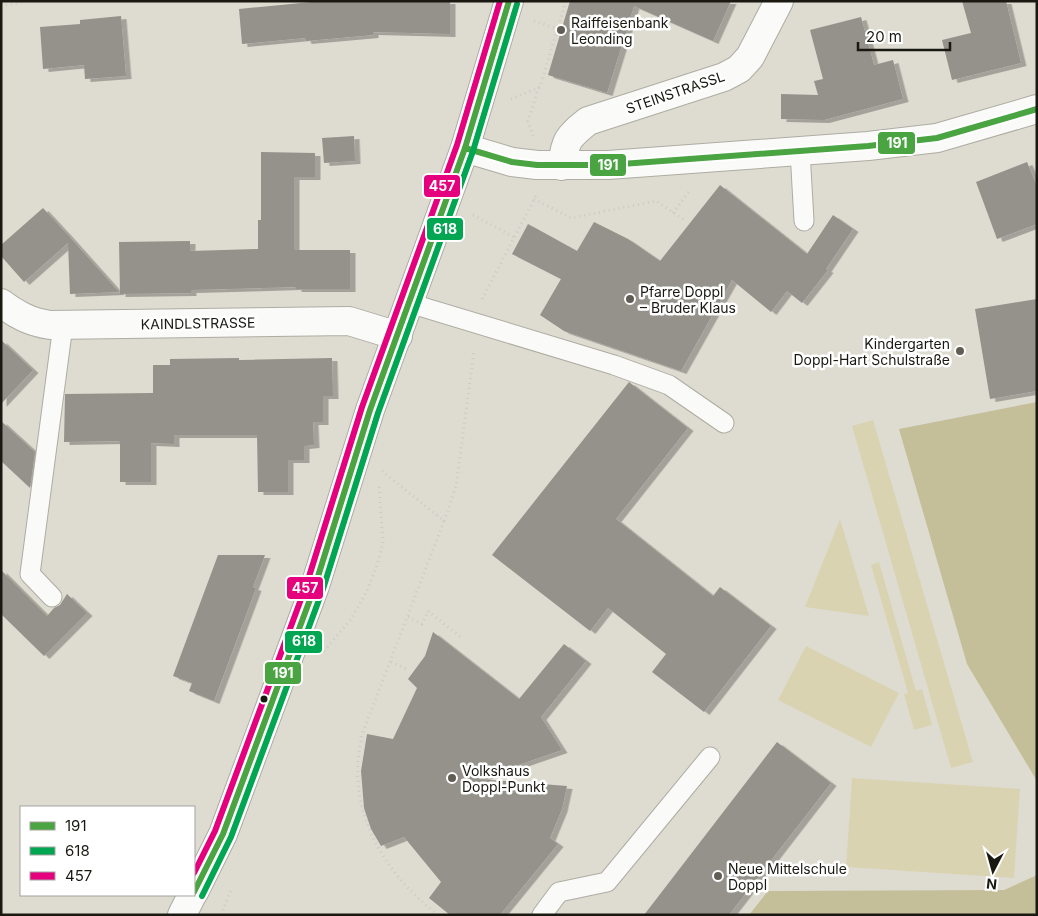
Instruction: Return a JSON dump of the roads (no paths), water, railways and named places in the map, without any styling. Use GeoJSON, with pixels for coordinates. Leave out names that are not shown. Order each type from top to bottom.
{"type":"FeatureCollection","features":[{"type":"Feature","properties":{"kind":"street","name":"STEINSTRASSL"},"geometry":{"type":"LineString","coordinates":[[562,166],[564,146],[573,134],[588,121],[724,77],[739,69],[750,57],[779,1]]}},
{"type":"Feature","properties":{"kind":"street"},"geometry":{"type":"LineString","coordinates":[[195,889],[223,834],[315,586],[358,446],[465,148],[519,10]]}},
{"type":"Feature","properties":{"kind":"street"},"geometry":{"type":"LineString","coordinates":[[465,148],[512,162],[562,166],[608,165],[800,151],[937,138],[1037,108]]}},
{"type":"Feature","properties":{"kind":"street","name":"KAINDLSTRASSE"},"geometry":{"type":"LineString","coordinates":[[1,303],[17,315],[50,325],[349,321],[398,336]]}},
{"type":"Feature","properties":{"kind":"street"},"geometry":{"type":"LineString","coordinates":[[182,915],[192,896]]}},
{"type":"Feature","properties":{"kind":"lane"},"geometry":{"type":"LineString","coordinates":[[800,151],[804,221]]}},
{"type":"Feature","properties":{"kind":"lane"},"geometry":{"type":"LineString","coordinates":[[409,303],[434,312],[529,338],[669,385],[724,423]]}},
{"type":"Feature","properties":{"kind":"lane"},"geometry":{"type":"LineString","coordinates":[[52,597],[30,574],[63,325]]}},
{"type":"Feature","properties":{"kind":"lane"},"geometry":{"type":"LineString","coordinates":[[542,915],[559,892],[608,882],[710,758]]}},
{"type":"Feature","properties":{"kind":"place","name":"Raiffeisenbank Leonding"},"geometry":{"type":"Point","coordinates":[561,30]}},
{"type":"Feature","properties":{"kind":"place","name":"Pfarre Doppl – Bruder Klaus"},"geometry":{"type":"Point","coordinates":[630,299]}},
{"type":"Feature","properties":{"kind":"place","name":"Kindergarten Doppl-Hart Schulstraße"},"geometry":{"type":"Point","coordinates":[960,351]}},
{"type":"Feature","properties":{"kind":"place","name":"Volkshaus Doppl-Punkt"},"geometry":{"type":"Point","coordinates":[452,778]}},
{"type":"Feature","properties":{"kind":"place","name":"Neue Mittelschule Doppl"},"geometry":{"type":"Point","coordinates":[718,876]}}]}
